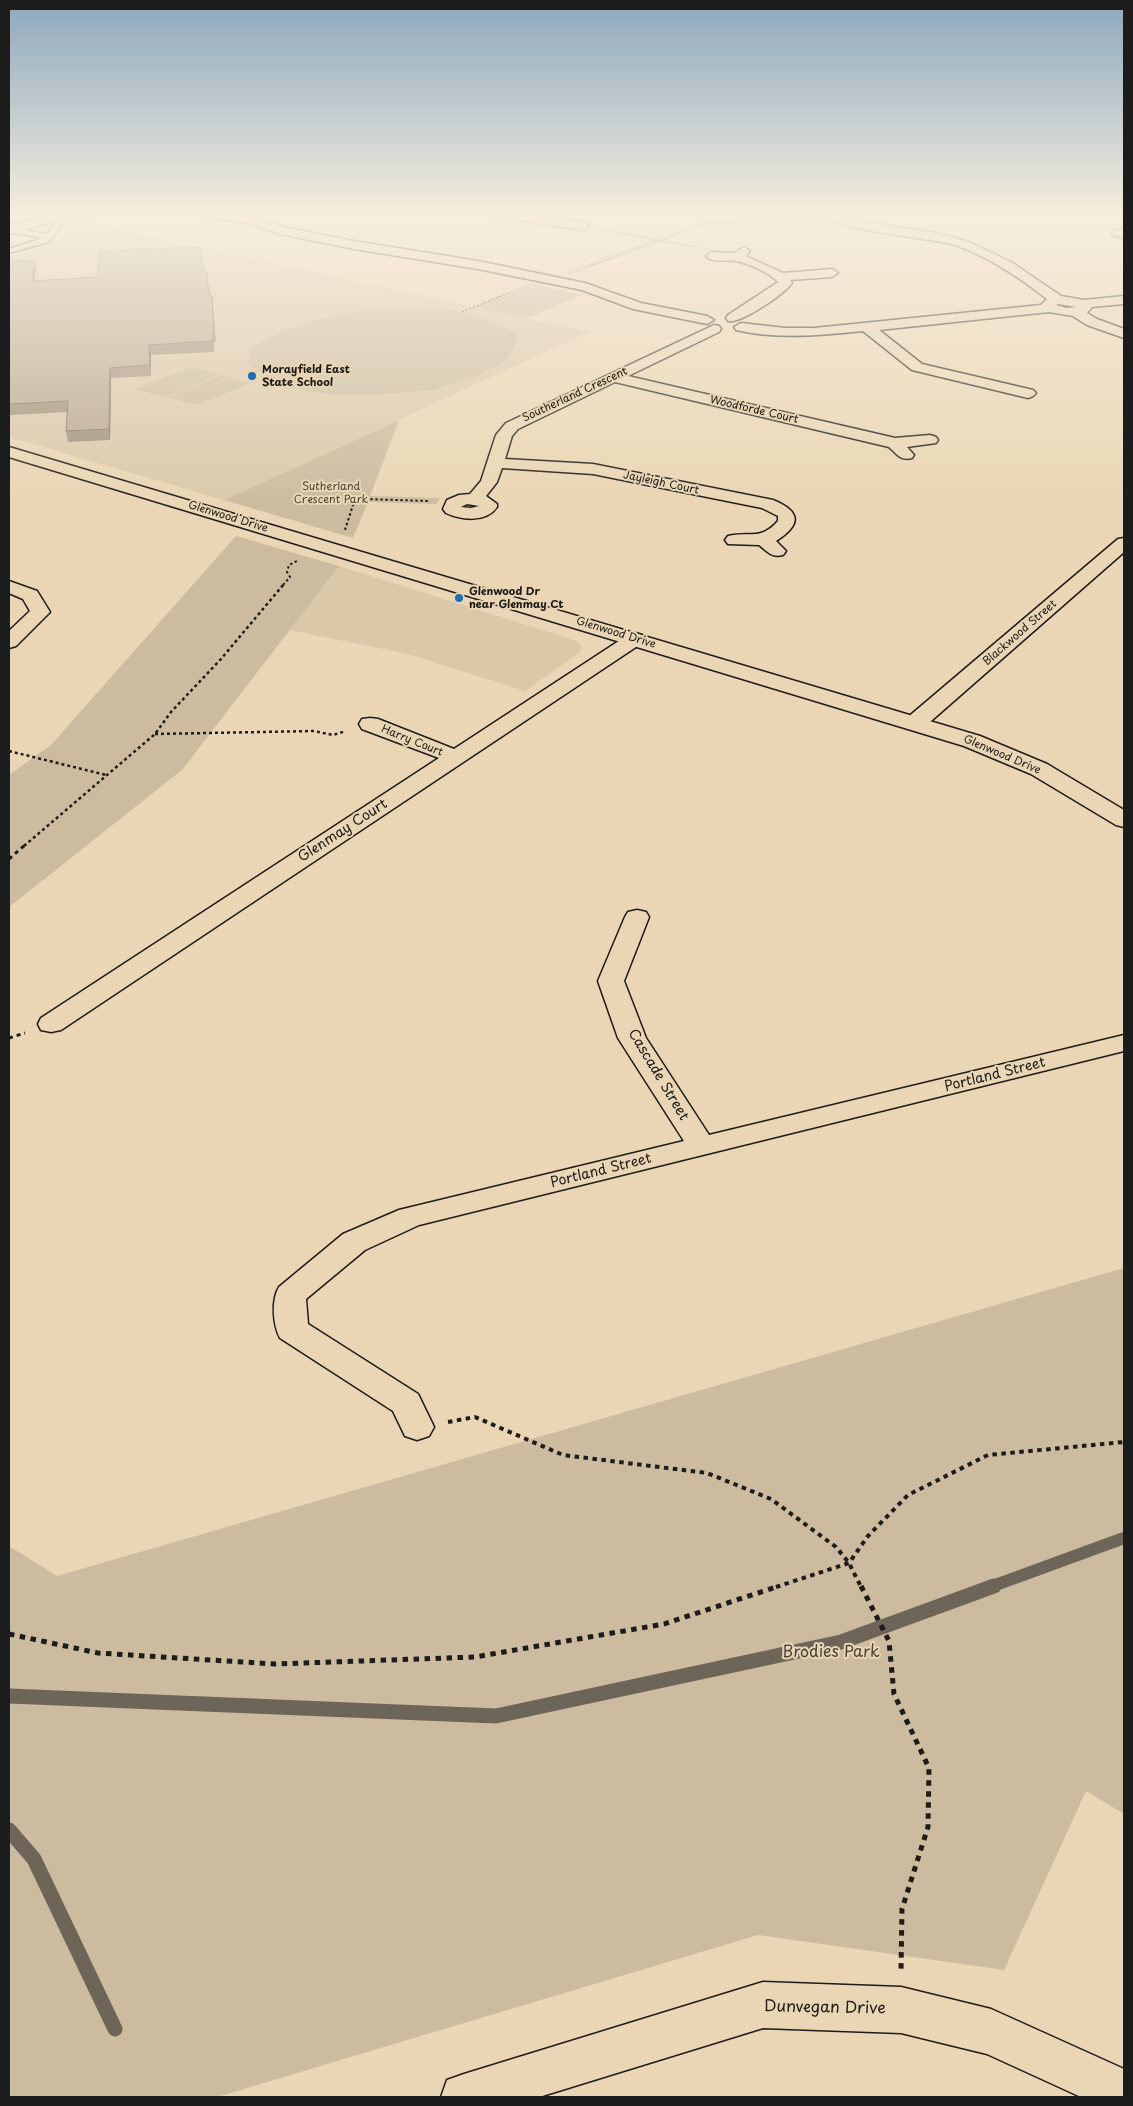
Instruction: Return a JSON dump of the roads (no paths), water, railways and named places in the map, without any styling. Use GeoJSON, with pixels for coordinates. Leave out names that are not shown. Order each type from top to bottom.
{"type":"FeatureCollection","features":[{"type":"Feature","properties":{"kind":"street"},"geometry":{"type":"LineString","coordinates":[[659,311],[732,329],[737,322],[751,311]]}},
{"type":"Feature","properties":{"kind":"street"},"geometry":{"type":"LineString","coordinates":[[737,322],[798,332],[868,327],[994,311]]}},
{"type":"Feature","properties":{"kind":"street"},"geometry":{"type":"LineString","coordinates":[[1083,311],[1092,322],[1124,334]]}},
{"type":"Feature","properties":{"kind":"street","name":"Southerland Crescent"},"geometry":{"type":"LineString","coordinates":[[456,502],[475,499],[489,482],[504,435],[512,426],[612,377],[711,324]]}},
{"type":"Feature","properties":{"kind":"street"},"geometry":{"type":"LineString","coordinates":[[868,327],[906,360],[917,367],[1028,392]]}},
{"type":"Feature","properties":{"kind":"street","name":"Woodforde Court"},"geometry":{"type":"LineString","coordinates":[[612,377],[895,443],[930,440]]}},
{"type":"Feature","properties":{"kind":"street"},"geometry":{"type":"LineString","coordinates":[[1000,386],[1016,377]]}},
{"type":"Feature","properties":{"kind":"street"},"geometry":{"type":"LineString","coordinates":[[895,443],[906,455]]}},
{"type":"Feature","properties":{"kind":"street","name":"Glenwood Drive"},"geometry":{"type":"LineString","coordinates":[[12,455],[635,639],[972,741],[1017,759],[1059,780],[1124,820]]}},
{"type":"Feature","properties":{"kind":"street","name":"Jayleigh Court"},"geometry":{"type":"LineString","coordinates":[[495,463],[593,469],[767,504],[782,510],[788,515],[788,520],[784,528],[764,540]]}},
{"type":"Feature","properties":{"kind":"street"},"geometry":{"type":"LineString","coordinates":[[734,540],[764,540],[778,552]]}},
{"type":"Feature","properties":{"kind":"street","name":"Blackwood Street"},"geometry":{"type":"LineString","coordinates":[[915,723],[1124,543]]}},
{"type":"Feature","properties":{"kind":"street"},"geometry":{"type":"LineString","coordinates":[[9,587],[30,595],[40,612],[9,642]]}},
{"type":"Feature","properties":{"kind":"street","name":"Glenmay Court"},"geometry":{"type":"LineString","coordinates":[[51,1024],[635,639]]}},
{"type":"Feature","properties":{"kind":"street","name":"Harry Court"},"geometry":{"type":"LineString","coordinates":[[370,724],[455,757]]}},
{"type":"Feature","properties":{"kind":"street","name":"Cascade Street"},"geometry":{"type":"LineString","coordinates":[[637,917],[611,981],[632,1038],[702,1146]]}},
{"type":"Feature","properties":{"kind":"street","name":"Portland Street"},"geometry":{"type":"LineString","coordinates":[[417,1427],[406,1403],[292,1330],[290,1295],[354,1242],[410,1217],[1124,1044]]}},
{"type":"Feature","properties":{"kind":"street","name":"Dunvegan Drive"},"geometry":{"type":"LineString","coordinates":[[464,2097],[763,2005],[901,2010],[991,2032],[1124,2093]]}},
{"type":"Feature","properties":{"kind":"waterway"},"geometry":{"type":"LineString","coordinates":[[990,1587],[1124,1538]]}},
{"type":"Feature","properties":{"kind":"waterway"},"geometry":{"type":"LineString","coordinates":[[9,1696],[496,1716],[841,1642],[994,1586]]}},
{"type":"Feature","properties":{"kind":"waterway"},"geometry":{"type":"LineString","coordinates":[[9,1830],[34,1859],[115,2029]]}},
{"type":"Feature","properties":{"kind":"place","name":"Morayfield East State School"},"geometry":{"type":"Point","coordinates":[252,376]}},
{"type":"Feature","properties":{"kind":"place","name":"Glenwood Dr near Glenmay Ct"},"geometry":{"type":"Point","coordinates":[459,598]}},
{"type":"Feature","properties":{"kind":"park label","name":"Sutherland Crescent Park"},"geometry":{"type":"Point","coordinates":[331,493]}},
{"type":"Feature","properties":{"kind":"park label","name":"Brodies Park"},"geometry":{"type":"Point","coordinates":[831,1653]}}]}
